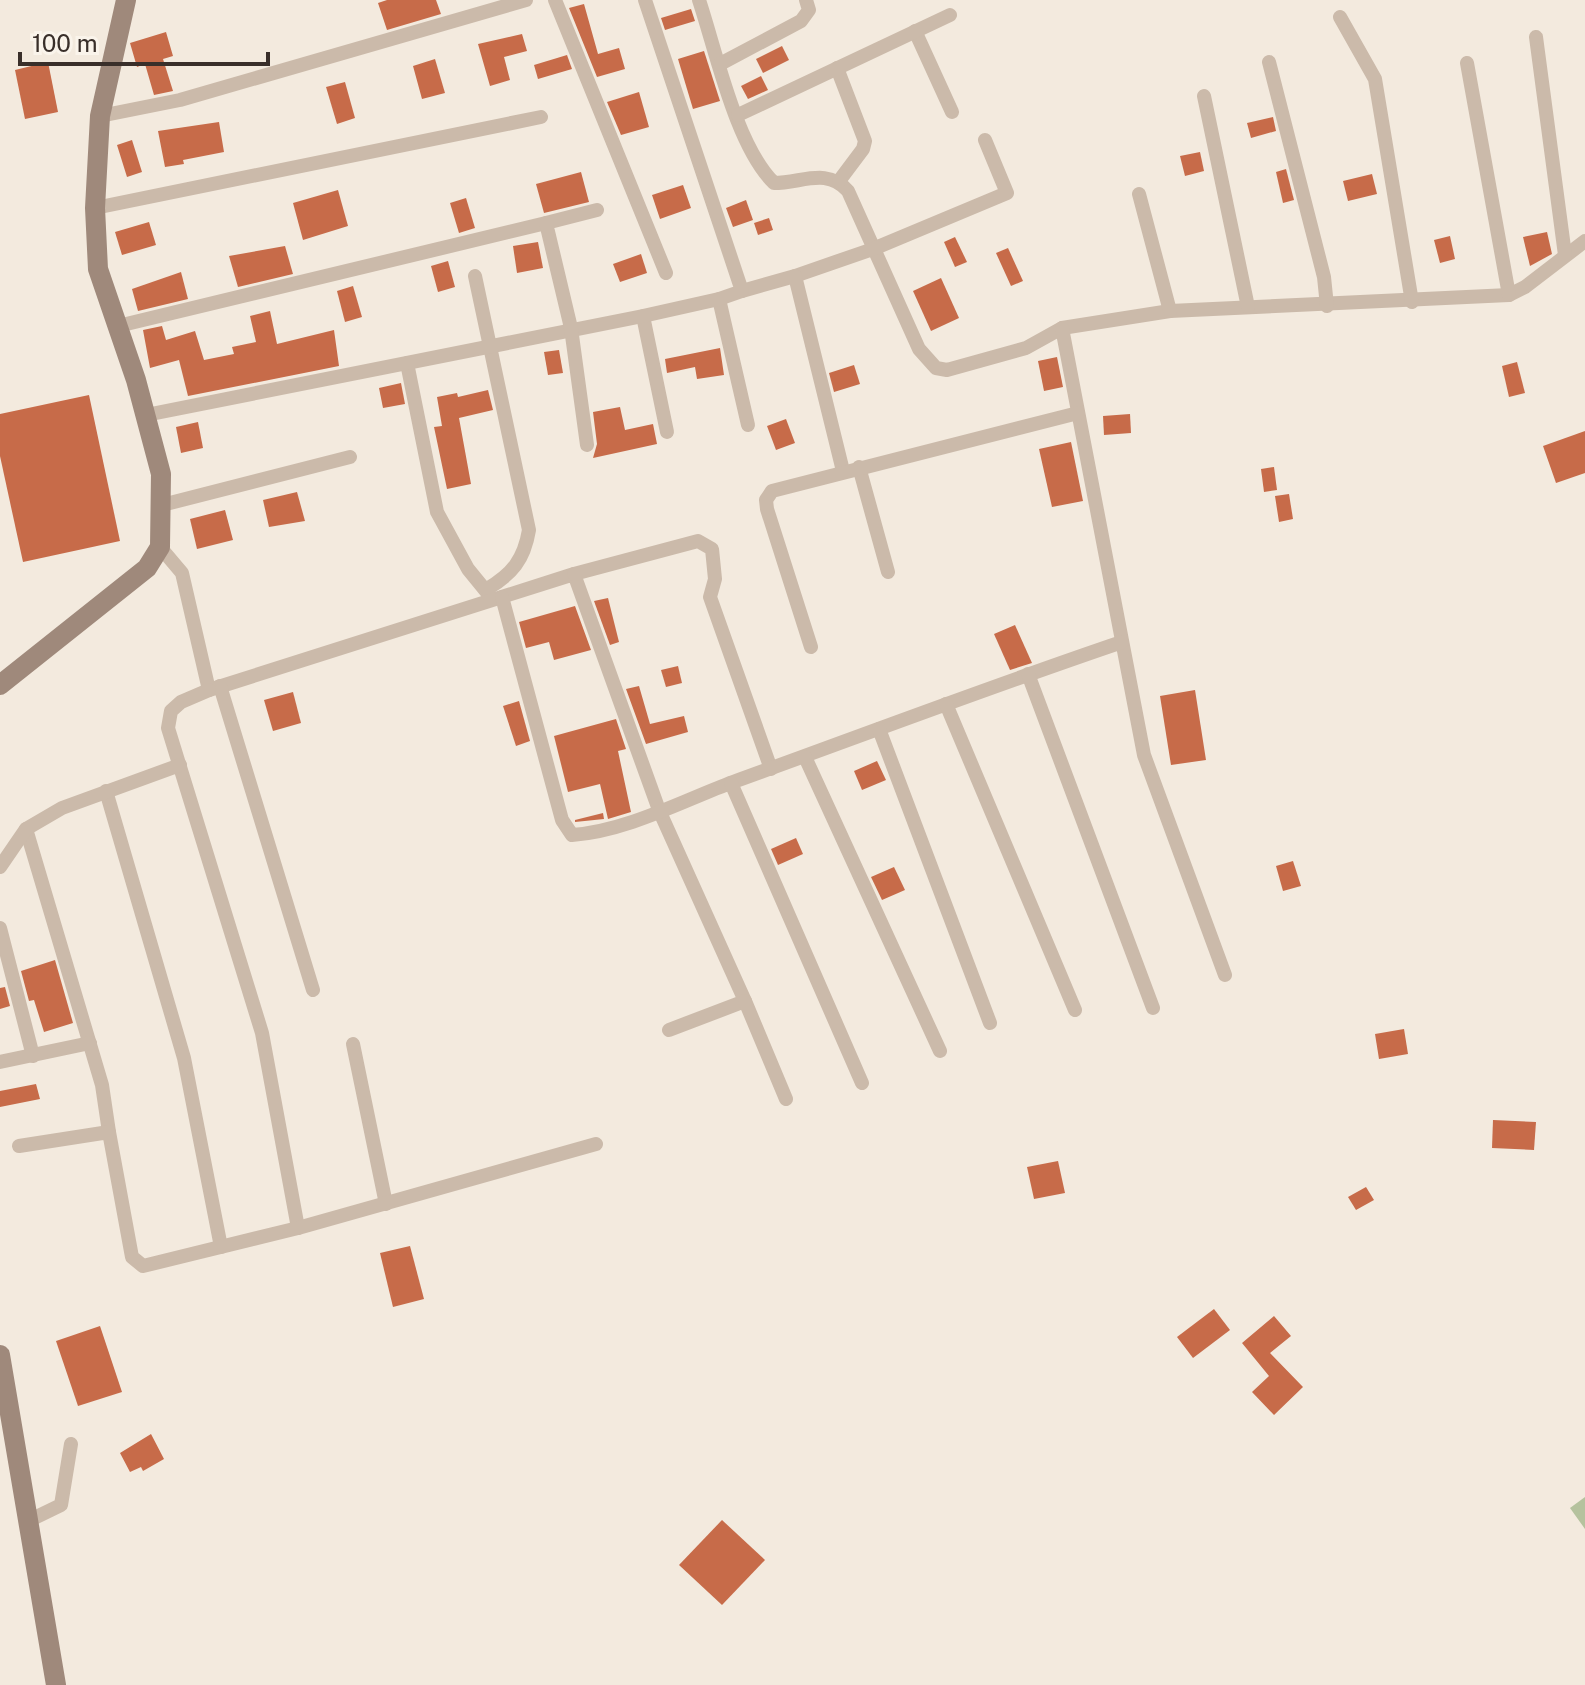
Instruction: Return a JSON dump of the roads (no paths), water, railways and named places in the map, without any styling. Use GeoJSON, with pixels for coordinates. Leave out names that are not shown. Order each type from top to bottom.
{"type":"FeatureCollection","features":[{"type":"Feature","properties":{"kind":"main road"},"geometry":{"type":"LineString","coordinates":[[0,685],[147,568],[160,547],[161,474],[146,415],[98,269],[95,208],[100,116],[126,0]]}},
{"type":"Feature","properties":{"kind":"main road"},"geometry":{"type":"LineString","coordinates":[[0,1355],[56,1685]]}},
{"type":"Feature","properties":{"kind":"street"},"geometry":{"type":"LineString","coordinates":[[100,116],[180,100],[526,0]]}},
{"type":"Feature","properties":{"kind":"street"},"geometry":{"type":"LineString","coordinates":[[555,0],[666,273]]}},
{"type":"Feature","properties":{"kind":"street"},"geometry":{"type":"LineString","coordinates":[[645,0],[742,291]]}},
{"type":"Feature","properties":{"kind":"street"},"geometry":{"type":"LineString","coordinates":[[699,0],[760,169],[774,183],[822,176],[839,181],[848,191],[919,349],[936,368],[947,370],[1026,348],[1062,328],[1170,311],[1412,302],[1509,295],[1525,287],[1585,241]]}},
{"type":"Feature","properties":{"kind":"street"},"geometry":{"type":"LineString","coordinates":[[720,64],[801,21],[809,10],[806,0]]}},
{"type":"Feature","properties":{"kind":"street"},"geometry":{"type":"LineString","coordinates":[[738,115],[950,15]]}},
{"type":"Feature","properties":{"kind":"street"},"geometry":{"type":"LineString","coordinates":[[1340,17],[1375,79],[1412,302]]}},
{"type":"Feature","properties":{"kind":"street"},"geometry":{"type":"LineString","coordinates":[[915,31],[952,112]]}},
{"type":"Feature","properties":{"kind":"street"},"geometry":{"type":"LineString","coordinates":[[1536,37],[1565,255]]}},
{"type":"Feature","properties":{"kind":"street"},"geometry":{"type":"LineString","coordinates":[[1269,62],[1324,277],[1327,306]]}},
{"type":"Feature","properties":{"kind":"street"},"geometry":{"type":"LineString","coordinates":[[1467,63],[1509,295]]}},
{"type":"Feature","properties":{"kind":"street"},"geometry":{"type":"LineString","coordinates":[[837,68],[865,141],[839,181]]}},
{"type":"Feature","properties":{"kind":"street"},"geometry":{"type":"LineString","coordinates":[[1204,96],[1248,307]]}},
{"type":"Feature","properties":{"kind":"street"},"geometry":{"type":"LineString","coordinates":[[95,208],[541,117]]}},
{"type":"Feature","properties":{"kind":"street"},"geometry":{"type":"LineString","coordinates":[[146,415],[643,316],[719,299],[795,276],[873,249],[1007,193],[985,140]]}},
{"type":"Feature","properties":{"kind":"street"},"geometry":{"type":"LineString","coordinates":[[1139,194],[1170,311]]}},
{"type":"Feature","properties":{"kind":"street"},"geometry":{"type":"LineString","coordinates":[[118,326],[597,210]]}},
{"type":"Feature","properties":{"kind":"street"},"geometry":{"type":"LineString","coordinates":[[546,223],[571,328],[587,445]]}},
{"type":"Feature","properties":{"kind":"street"},"geometry":{"type":"LineString","coordinates":[[475,276],[529,530],[519,563],[494,595]]}},
{"type":"Feature","properties":{"kind":"street"},"geometry":{"type":"LineString","coordinates":[[795,276],[843,471]]}},
{"type":"Feature","properties":{"kind":"street"},"geometry":{"type":"LineString","coordinates":[[719,299],[748,425]]}},
{"type":"Feature","properties":{"kind":"street"},"geometry":{"type":"LineString","coordinates":[[643,316],[667,432]]}},
{"type":"Feature","properties":{"kind":"street"},"geometry":{"type":"LineString","coordinates":[[1062,328],[1144,755],[1225,975]]}},
{"type":"Feature","properties":{"kind":"street"},"geometry":{"type":"LineString","coordinates":[[407,363],[437,512],[468,569],[494,595],[567,831],[572,835],[587,834],[659,810],[1122,642]]}},
{"type":"Feature","properties":{"kind":"street"},"geometry":{"type":"LineString","coordinates":[[811,647],[766,500],[772,491],[1078,413]]}},
{"type":"Feature","properties":{"kind":"street"},"geometry":{"type":"LineString","coordinates":[[162,505],[350,457]]}},
{"type":"Feature","properties":{"kind":"street"},"geometry":{"type":"LineString","coordinates":[[859,467],[888,572]]}},
{"type":"Feature","properties":{"kind":"street"},"geometry":{"type":"LineString","coordinates":[[298,1228],[262,1033],[168,728],[171,711],[181,702],[214,688],[494,595],[698,541],[712,549],[715,579],[710,597],[771,769]]}},
{"type":"Feature","properties":{"kind":"street"},"geometry":{"type":"LineString","coordinates":[[160,547],[182,573],[214,688],[313,990]]}},
{"type":"Feature","properties":{"kind":"street"},"geometry":{"type":"LineString","coordinates":[[574,574],[659,810],[786,1099]]}},
{"type":"Feature","properties":{"kind":"street"},"geometry":{"type":"LineString","coordinates":[[1028,674],[1153,1008]]}},
{"type":"Feature","properties":{"kind":"street"},"geometry":{"type":"LineString","coordinates":[[946,704],[1075,1010]]}},
{"type":"Feature","properties":{"kind":"street"},"geometry":{"type":"LineString","coordinates":[[879,729],[990,1023]]}},
{"type":"Feature","properties":{"kind":"street"},"geometry":{"type":"LineString","coordinates":[[805,757],[940,1051]]}},
{"type":"Feature","properties":{"kind":"street"},"geometry":{"type":"LineString","coordinates":[[0,867],[26,829],[62,808],[180,765]]}},
{"type":"Feature","properties":{"kind":"street"},"geometry":{"type":"LineString","coordinates":[[731,783],[862,1083]]}},
{"type":"Feature","properties":{"kind":"street"},"geometry":{"type":"LineString","coordinates":[[106,791],[184,1058],[221,1247]]}},
{"type":"Feature","properties":{"kind":"street"},"geometry":{"type":"LineString","coordinates":[[26,829],[102,1085],[134,1262],[150,1265],[298,1228],[596,1144]]}},
{"type":"Feature","properties":{"kind":"street"},"geometry":{"type":"LineString","coordinates":[[0,928],[33,1056]]}},
{"type":"Feature","properties":{"kind":"street"},"geometry":{"type":"LineString","coordinates":[[669,1030],[745,1001]]}},
{"type":"Feature","properties":{"kind":"street"},"geometry":{"type":"LineString","coordinates":[[0,1062],[90,1043]]}},
{"type":"Feature","properties":{"kind":"street"},"geometry":{"type":"LineString","coordinates":[[353,1044],[386,1204]]}},
{"type":"Feature","properties":{"kind":"street"},"geometry":{"type":"LineString","coordinates":[[19,1146],[109,1132]]}},
{"type":"Feature","properties":{"kind":"street"},"geometry":{"type":"LineString","coordinates":[[28,1521],[61,1505],[71,1444]]}}]}
